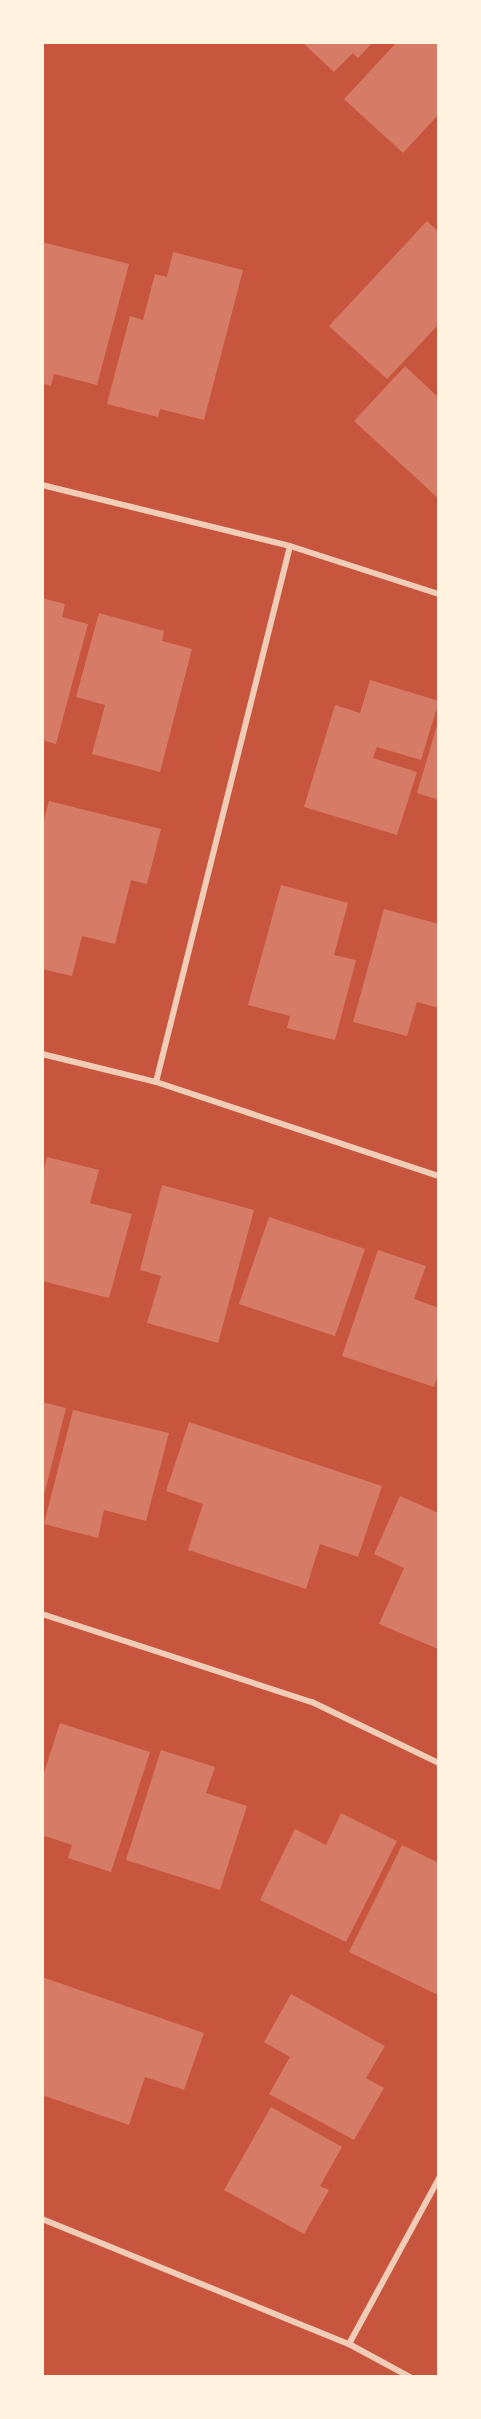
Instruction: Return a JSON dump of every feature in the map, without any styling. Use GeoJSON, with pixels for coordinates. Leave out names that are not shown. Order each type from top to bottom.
{"type":"FeatureCollection","features":[{"type":"Feature","properties":{"kind":"street"},"geometry":{"type":"LineString","coordinates":[[42,485],[290,546],[439,594]]}},
{"type":"Feature","properties":{"kind":"street"},"geometry":{"type":"LineString","coordinates":[[156,1082],[290,546]]}},
{"type":"Feature","properties":{"kind":"street"},"geometry":{"type":"LineString","coordinates":[[42,1054],[156,1082],[439,1176]]}},
{"type":"Feature","properties":{"kind":"street"},"geometry":{"type":"LineString","coordinates":[[42,1614],[312,1702],[439,1763]]}},
{"type":"Feature","properties":{"kind":"street"},"geometry":{"type":"LineString","coordinates":[[349,2344],[439,2178]]}},
{"type":"Feature","properties":{"kind":"street"},"geometry":{"type":"LineString","coordinates":[[42,2219],[349,2344],[410,2377]]}},
{"type":"Feature","properties":{"kind":"building"},"geometry":{"type":"Polygon","coordinates":[[[302,42],[373,42],[358,58],[353,53],[334,72],[302,42]]]}},
{"type":"Feature","properties":{"kind":"building"},"geometry":{"type":"Polygon","coordinates":[[[397,42],[439,42],[439,114],[403,153],[344,99],[397,42]]]}},
{"type":"Feature","properties":{"kind":"building"},"geometry":{"type":"Polygon","coordinates":[[[427,221],[439,232],[439,324],[387,379],[329,326],[427,221]]]}},
{"type":"Feature","properties":{"kind":"building"},"geometry":{"type":"Polygon","coordinates":[[[42,242],[129,264],[97,385],[54,374],[51,386],[42,383],[42,242]]]}},
{"type":"Feature","properties":{"kind":"building"},"geometry":{"type":"Polygon","coordinates":[[[173,252],[243,270],[204,420],[160,409],[158,417],[107,404],[130,316],[143,320],[155,274],[167,277],[173,252]]]}},
{"type":"Feature","properties":{"kind":"building"},"geometry":{"type":"Polygon","coordinates":[[[405,366],[439,398],[439,499],[354,421],[405,366]]]}},
{"type":"Feature","properties":{"kind":"building"},"geometry":{"type":"Polygon","coordinates":[[[42,598],[65,604],[62,617],[88,624],[56,744],[42,740],[42,598]]]}},
{"type":"Feature","properties":{"kind":"building"},"geometry":{"type":"Polygon","coordinates":[[[99,613],[164,631],[162,641],[192,649],[160,772],[92,754],[105,705],[76,697],[99,613]]]}},
{"type":"Feature","properties":{"kind":"building"},"geometry":{"type":"Polygon","coordinates":[[[370,680],[439,701],[421,760],[377,747],[373,758],[417,772],[397,835],[304,807],[335,705],[360,713],[370,680]]]}},
{"type":"Feature","properties":{"kind":"building"},"geometry":{"type":"Polygon","coordinates":[[[439,723],[439,800],[417,793],[439,723]]]}},
{"type":"Feature","properties":{"kind":"building"},"geometry":{"type":"Polygon","coordinates":[[[49,801],[161,829],[147,884],[131,880],[115,944],[82,936],[72,976],[42,969],[42,827],[49,801]]]}},
{"type":"Feature","properties":{"kind":"building"},"geometry":{"type":"Polygon","coordinates":[[[281,885],[348,903],[334,955],[356,960],[335,1040],[287,1028],[290,1016],[248,1005],[281,885]]]}},
{"type":"Feature","properties":{"kind":"building"},"geometry":{"type":"Polygon","coordinates":[[[384,909],[439,924],[439,1008],[417,1002],[407,1036],[353,1022],[384,909]]]}},
{"type":"Feature","properties":{"kind":"building"},"geometry":{"type":"Polygon","coordinates":[[[47,1157],[99,1170],[90,1203],[132,1214],[109,1298],[42,1281],[42,1177],[47,1157]]]}},
{"type":"Feature","properties":{"kind":"building"},"geometry":{"type":"Polygon","coordinates":[[[162,1185],[254,1210],[218,1343],[147,1323],[161,1276],[140,1270],[162,1185]]]}},
{"type":"Feature","properties":{"kind":"building"},"geometry":{"type":"Polygon","coordinates":[[[269,1217],[365,1249],[335,1336],[239,1304],[269,1217]]]}},
{"type":"Feature","properties":{"kind":"building"},"geometry":{"type":"Polygon","coordinates":[[[378,1250],[426,1266],[414,1299],[439,1308],[439,1372],[434,1387],[342,1356],[378,1250]]]}},
{"type":"Feature","properties":{"kind":"building"},"geometry":{"type":"Polygon","coordinates":[[[42,1402],[66,1408],[43,1499],[42,1499],[42,1402]]]}},
{"type":"Feature","properties":{"kind":"building"},"geometry":{"type":"Polygon","coordinates":[[[73,1410],[169,1433],[146,1521],[104,1510],[98,1538],[44,1524],[73,1410]]]}},
{"type":"Feature","properties":{"kind":"building"},"geometry":{"type":"Polygon","coordinates":[[[189,1422],[382,1486],[358,1557],[320,1544],[306,1589],[188,1550],[203,1504],[166,1491],[189,1422]]]}},
{"type":"Feature","properties":{"kind":"building"},"geometry":{"type":"Polygon","coordinates":[[[400,1496],[439,1513],[438,1649],[379,1624],[404,1568],[374,1554],[400,1496]]]}},
{"type":"Feature","properties":{"kind":"building"},"geometry":{"type":"Polygon","coordinates":[[[60,1723],[150,1752],[111,1872],[68,1858],[72,1845],[42,1835],[42,1779],[60,1723]]]}},
{"type":"Feature","properties":{"kind":"building"},"geometry":{"type":"Polygon","coordinates":[[[161,1750],[215,1767],[206,1793],[247,1806],[220,1890],[126,1860],[161,1750]]]}},
{"type":"Feature","properties":{"kind":"building"},"geometry":{"type":"Polygon","coordinates":[[[341,1813],[397,1841],[346,1942],[260,1900],[295,1829],[326,1845],[341,1813]]]}},
{"type":"Feature","properties":{"kind":"building"},"geometry":{"type":"Polygon","coordinates":[[[402,1845],[439,1863],[438,1995],[349,1952],[402,1845]]]}},
{"type":"Feature","properties":{"kind":"building"},"geometry":{"type":"Polygon","coordinates":[[[42,1977],[204,2033],[184,2090],[145,2077],[129,2125],[42,2095],[42,1977]]]}},
{"type":"Feature","properties":{"kind":"building"},"geometry":{"type":"Polygon","coordinates":[[[291,1994],[385,2046],[366,2078],[384,2088],[354,2140],[269,2094],[290,2057],[264,2042],[291,1994]]]}},
{"type":"Feature","properties":{"kind":"building"},"geometry":{"type":"Polygon","coordinates":[[[271,2107],[342,2147],[320,2186],[329,2190],[304,2234],[224,2190],[271,2107]]]}}]}
